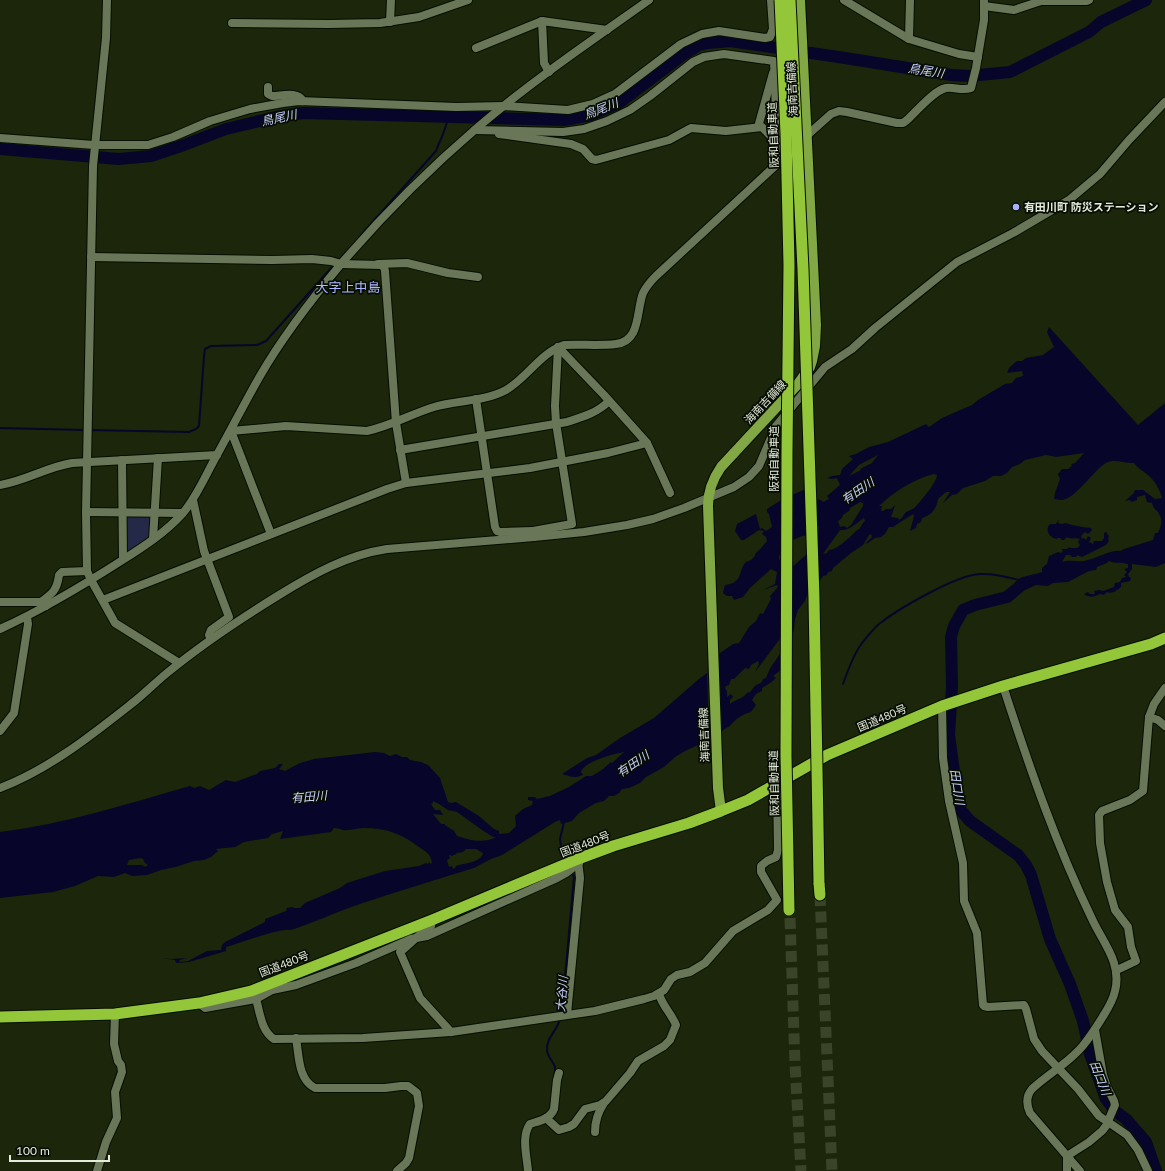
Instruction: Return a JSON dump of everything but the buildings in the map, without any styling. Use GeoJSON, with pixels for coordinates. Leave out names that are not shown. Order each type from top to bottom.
{"type":"FeatureCollection","features":[{"type":"Feature","properties":{"kind":"highway","name":"阪和自動車道"},"geometry":{"type":"LineString","coordinates":[[780,0],[786,133],[789,265],[786,756],[789,914]]}},
{"type":"Feature","properties":{"kind":"highway"},"geometry":{"type":"LineString","coordinates":[[790,0],[803,262],[814,591],[820,895]]}},
{"type":"Feature","properties":{"kind":"highway","name":"国道480号"},"geometry":{"type":"LineString","coordinates":[[0,1018],[115,1014],[199,1003],[272,987],[613,846],[689,823],[748,800],[827,755],[943,706],[1003,686],[1151,644],[1165,638]]}},
{"type":"Feature","properties":{"kind":"main road","name":"海南吉備線"},"geometry":{"type":"LineString","coordinates":[[721,811],[718,788],[708,502],[710,485],[721,467],[798,384],[810,367],[814,353],[816,325],[800,0]]}},
{"type":"Feature","properties":{"kind":"street"},"geometry":{"type":"LineString","coordinates":[[107,0],[106,38],[93,166],[86,512],[87,571],[115,623],[179,663]]}},
{"type":"Feature","properties":{"kind":"street"},"geometry":{"type":"LineString","coordinates":[[390,22],[391,0]]}},
{"type":"Feature","properties":{"kind":"street"},"geometry":{"type":"LineString","coordinates":[[232,23],[343,24],[390,22],[431,14],[468,0]]}},
{"type":"Feature","properties":{"kind":"street"},"geometry":{"type":"LineString","coordinates":[[0,629],[27,617],[43,604],[91,580],[165,531],[193,500],[280,342],[341,264],[386,213],[431,169],[476,129],[548,72],[649,0]]}},
{"type":"Feature","properties":{"kind":"street"},"geometry":{"type":"LineString","coordinates":[[0,138],[94,147],[148,145],[173,137],[210,121],[250,109],[283,102],[304,101],[456,107],[562,110],[574,109],[593,104],[615,94],[682,44],[702,34],[719,31],[765,38],[770,37],[773,29],[772,0]]}},
{"type":"Feature","properties":{"kind":"street"},"geometry":{"type":"LineString","coordinates":[[844,0],[909,38],[959,54],[978,57]]}},
{"type":"Feature","properties":{"kind":"street"},"geometry":{"type":"LineString","coordinates":[[909,38],[910,0]]}},
{"type":"Feature","properties":{"kind":"street"},"geometry":{"type":"LineString","coordinates":[[231,431],[286,426],[367,430],[380,428],[435,407],[500,393],[510,387],[549,352],[558,347],[564,345],[621,343],[630,337],[635,329],[643,295],[656,276],[831,114],[838,111],[847,112],[903,123],[938,91],[947,88],[969,89],[972,87],[984,20],[984,3],[1014,10],[1041,1],[1090,0]]}},
{"type":"Feature","properties":{"kind":"street"},"geometry":{"type":"LineString","coordinates":[[476,48],[542,21],[607,30]]}},
{"type":"Feature","properties":{"kind":"street"},"geometry":{"type":"LineString","coordinates":[[542,21],[544,63],[548,72]]}},
{"type":"Feature","properties":{"kind":"street"},"geometry":{"type":"LineString","coordinates":[[476,129],[563,132],[590,127],[615,118],[630,110],[694,62],[711,55],[724,54],[772,60],[775,64],[778,162]]}},
{"type":"Feature","properties":{"kind":"street"},"geometry":{"type":"LineString","coordinates":[[758,127],[773,72],[775,70]]}},
{"type":"Feature","properties":{"kind":"street"},"geometry":{"type":"LineString","coordinates":[[268,87],[268,94],[272,96],[296,95],[304,101]]}},
{"type":"Feature","properties":{"kind":"street"},"geometry":{"type":"LineString","coordinates":[[0,788],[30,775],[59,758],[136,700],[179,663],[234,623],[289,589],[327,568],[352,557],[376,550],[401,547],[534,534],[584,532],[627,525],[708,502],[734,487],[749,477],[759,466],[776,426],[825,367],[852,349],[875,328],[957,262],[1013,233],[1069,200],[1100,174],[1128,140],[1165,102]]}},
{"type":"Feature","properties":{"kind":"street"},"geometry":{"type":"LineString","coordinates":[[476,129],[571,144],[582,149],[592,159],[596,160],[669,140],[691,128],[726,131],[762,127],[778,144]]}},
{"type":"Feature","properties":{"kind":"street"},"geometry":{"type":"LineString","coordinates":[[92,257],[272,260],[312,259],[331,260],[341,264],[407,263],[454,274],[478,277]]}},
{"type":"Feature","properties":{"kind":"street"},"geometry":{"type":"LineString","coordinates":[[378,264],[384,267],[385,271],[396,423],[406,483]]}},
{"type":"Feature","properties":{"kind":"street"},"geometry":{"type":"LineString","coordinates":[[558,347],[647,443],[670,493]]}},
{"type":"Feature","properties":{"kind":"street"},"geometry":{"type":"LineString","coordinates":[[476,399],[494,522],[497,531],[534,534],[572,524],[556,423],[555,406],[558,347]]}},
{"type":"Feature","properties":{"kind":"street"},"geometry":{"type":"LineString","coordinates":[[400,450],[556,423],[586,416],[597,411],[609,401]]}},
{"type":"Feature","properties":{"kind":"street"},"geometry":{"type":"LineString","coordinates":[[231,431],[271,534]]}},
{"type":"Feature","properties":{"kind":"street"},"geometry":{"type":"LineString","coordinates":[[103,600],[406,483],[530,468],[628,449],[647,443]]}},
{"type":"Feature","properties":{"kind":"street"},"geometry":{"type":"LineString","coordinates":[[0,485],[24,479],[62,464],[217,455]]}},
{"type":"Feature","properties":{"kind":"street"},"geometry":{"type":"LineString","coordinates":[[153,539],[158,458]]}},
{"type":"Feature","properties":{"kind":"street"},"geometry":{"type":"LineString","coordinates":[[122,460],[123,559]]}},
{"type":"Feature","properties":{"kind":"street"},"geometry":{"type":"LineString","coordinates":[[193,500],[200,538],[229,617],[211,630],[209,635],[211,639]]}},
{"type":"Feature","properties":{"kind":"street"},"geometry":{"type":"LineString","coordinates":[[86,512],[182,513]]}},
{"type":"Feature","properties":{"kind":"street"},"geometry":{"type":"LineString","coordinates":[[43,604],[56,588],[59,575],[62,572],[87,571]]}},
{"type":"Feature","properties":{"kind":"street"},"geometry":{"type":"LineString","coordinates":[[0,602],[43,604]]}},
{"type":"Feature","properties":{"kind":"street"},"geometry":{"type":"LineString","coordinates":[[0,731],[14,713],[28,624],[27,617]]}},
{"type":"Feature","properties":{"kind":"street"},"geometry":{"type":"LineString","coordinates":[[1003,686],[1034,780],[1050,822],[1090,916],[1105,943],[1117,970],[1115,991],[1110,1004],[1092,1033],[1079,1050],[1029,1092],[1027,1099],[1027,1106],[1032,1116],[1080,1171]]}},
{"type":"Feature","properties":{"kind":"street"},"geometry":{"type":"LineString","coordinates":[[1117,970],[1136,960],[1131,947],[1128,927],[1115,910],[1107,882],[1100,843],[1099,815],[1102,811],[1130,800],[1143,791],[1149,717],[1154,704],[1165,688]]}},
{"type":"Feature","properties":{"kind":"street"},"geometry":{"type":"LineString","coordinates":[[943,706],[943,758],[948,801],[963,863],[964,901],[977,933],[983,1005],[988,1007],[1024,1005],[1034,1039],[1042,1051],[1078,1089],[1099,1116],[1108,1118],[1127,1135],[1142,1157],[1148,1171]]}},
{"type":"Feature","properties":{"kind":"street"},"geometry":{"type":"LineString","coordinates":[[1149,717],[1158,720],[1165,726]]}},
{"type":"Feature","properties":{"kind":"street"},"geometry":{"type":"LineString","coordinates":[[256,999],[265,1030],[269,1036],[274,1039],[363,1038],[451,1032],[524,1022],[567,1014],[595,1011],[659,994],[677,975],[690,972],[705,963],[733,931],[768,910],[776,900],[761,872],[760,866],[776,857],[778,850],[777,783]]}},
{"type":"Feature","properties":{"kind":"street"},"geometry":{"type":"LineString","coordinates":[[567,1014],[580,878],[578,861]]}},
{"type":"Feature","properties":{"kind":"street"},"geometry":{"type":"LineString","coordinates":[[199,1003],[205,1008],[256,999],[272,987],[296,985],[356,963],[394,948],[411,939],[427,936],[557,878],[566,873],[578,861]]}},
{"type":"Feature","properties":{"kind":"street"},"geometry":{"type":"LineString","coordinates":[[432,920],[430,926],[400,952],[420,998],[451,1032]]}},
{"type":"Feature","properties":{"kind":"street"},"geometry":{"type":"LineString","coordinates":[[595,1132],[596,1119],[599,1110],[606,1101],[630,1073],[638,1061],[664,1046],[674,1033],[676,1025],[671,1014],[665,1009],[659,994]]}},
{"type":"Feature","properties":{"kind":"street"},"geometry":{"type":"LineString","coordinates":[[97,1171],[106,1142],[117,1118],[115,1092],[122,1072],[114,1044],[115,1014]]}},
{"type":"Feature","properties":{"kind":"street"},"geometry":{"type":"LineString","coordinates":[[1067,1156],[1098,1135],[1106,1126],[1108,1118],[1115,1105],[1103,1075],[1092,1033]]}},
{"type":"Feature","properties":{"kind":"street"},"geometry":{"type":"LineString","coordinates":[[296,1038],[303,1075],[309,1085],[315,1088],[385,1088],[408,1086],[417,1093],[419,1106],[409,1158],[397,1171]]}},
{"type":"Feature","properties":{"kind":"street"},"geometry":{"type":"LineString","coordinates":[[528,1171],[525,1141],[527,1128],[530,1124],[546,1118],[552,1113],[554,1109],[559,1073]]}},
{"type":"Feature","properties":{"kind":"street"},"geometry":{"type":"LineString","coordinates":[[546,1118],[559,1130],[563,1129],[574,1124],[585,1109],[600,1105],[606,1101]]}},
{"type":"Feature","properties":{"kind":"street"},"geometry":{"type":"LineString","coordinates":[[1067,1156],[1067,1171]]}},
{"type":"Feature","properties":{"kind":"shaded area"},"geometry":{"type":"Polygon","coordinates":[[[124,515],[153,515],[151,538],[125,555],[124,515]]]}},
{"type":"Feature","properties":{"kind":"water","name":"有田川"},"geometry":{"type":"Polygon","coordinates":[[[1049,327],[1138,425],[1165,403],[1165,563],[1156,567],[1132,564],[1132,569],[1128,574],[1131,578],[1130,581],[1121,583],[1121,587],[1114,592],[1107,592],[1104,595],[1100,594],[1092,597],[1084,594],[1088,592],[1090,594],[1095,594],[1094,591],[1103,591],[1114,587],[1115,583],[1120,582],[1122,578],[1126,577],[1124,575],[1127,572],[1124,569],[1128,568],[1128,564],[1109,561],[1097,567],[1096,570],[1089,571],[1068,582],[1053,583],[1048,586],[1036,585],[1025,590],[1024,588],[1021,589],[1021,592],[1013,596],[1012,594],[1015,583],[1018,580],[1026,576],[1042,572],[1042,568],[1047,564],[1049,556],[1058,552],[1061,553],[1063,551],[1061,549],[1067,549],[1070,547],[1077,548],[1080,545],[1078,542],[1080,539],[1067,537],[1062,540],[1060,538],[1054,538],[1050,535],[1048,526],[1050,524],[1056,524],[1059,519],[1058,523],[1091,528],[1092,530],[1088,534],[1085,532],[1081,536],[1082,539],[1084,538],[1086,540],[1088,536],[1091,538],[1089,542],[1093,544],[1094,541],[1102,541],[1104,538],[1104,533],[1106,532],[1109,536],[1109,541],[1106,545],[1082,557],[1077,555],[1076,557],[1072,557],[1070,555],[1066,555],[1062,562],[1084,561],[1113,551],[1121,551],[1153,540],[1155,533],[1158,533],[1161,526],[1161,521],[1158,512],[1152,503],[1147,502],[1145,495],[1137,497],[1137,500],[1131,502],[1130,500],[1125,501],[1133,494],[1135,490],[1143,490],[1155,499],[1162,498],[1155,483],[1134,463],[1113,461],[1106,463],[1101,467],[1072,496],[1059,500],[1054,499],[1060,479],[1058,474],[1062,469],[1068,469],[1072,466],[1071,464],[1075,463],[1084,453],[1056,457],[1046,455],[1025,460],[1012,467],[1007,473],[1001,476],[993,476],[985,481],[963,488],[943,503],[950,492],[946,492],[938,499],[933,511],[922,518],[921,522],[917,524],[916,528],[910,531],[914,516],[913,514],[893,527],[889,527],[885,534],[881,537],[875,538],[865,544],[872,537],[871,534],[869,535],[863,545],[833,568],[832,571],[828,572],[827,575],[823,576],[818,584],[808,593],[805,601],[798,610],[785,667],[773,676],[776,678],[762,688],[762,691],[756,694],[752,700],[756,705],[751,712],[739,717],[730,726],[711,739],[675,757],[664,767],[646,777],[640,783],[629,788],[622,789],[614,796],[609,796],[604,801],[596,803],[579,813],[572,821],[561,824],[560,820],[555,822],[502,855],[474,868],[357,905],[291,930],[269,933],[226,947],[226,951],[189,962],[176,963],[175,960],[161,958],[187,958],[180,960],[179,962],[188,961],[207,951],[221,950],[222,945],[225,942],[265,922],[265,919],[286,911],[287,908],[300,908],[305,903],[340,888],[347,883],[385,871],[419,866],[426,863],[428,864],[429,862],[431,864],[431,859],[426,852],[400,835],[380,829],[365,828],[343,830],[334,828],[331,832],[280,839],[283,831],[272,834],[268,838],[244,842],[235,847],[216,849],[218,851],[211,857],[204,860],[194,861],[147,875],[132,876],[125,873],[114,877],[98,876],[75,886],[53,892],[0,898],[0,832],[72,819],[190,786],[194,788],[200,786],[209,790],[226,780],[235,782],[257,774],[260,771],[275,768],[279,764],[283,764],[279,769],[285,771],[300,763],[314,759],[375,752],[384,753],[390,756],[396,754],[402,757],[407,757],[410,760],[421,762],[428,765],[440,778],[448,802],[456,802],[479,816],[494,829],[499,831],[499,834],[509,833],[516,826],[515,816],[523,809],[532,805],[533,801],[528,800],[528,797],[535,797],[537,799],[550,796],[569,787],[586,776],[592,776],[611,762],[612,763],[624,752],[606,757],[587,765],[581,772],[583,775],[572,777],[562,774],[587,758],[596,755],[620,738],[654,718],[707,673],[716,656],[733,644],[739,643],[749,627],[756,621],[760,613],[763,614],[771,599],[770,596],[778,587],[777,585],[763,590],[775,584],[777,572],[771,569],[750,588],[743,597],[734,600],[732,596],[727,596],[723,593],[725,585],[731,584],[737,580],[745,563],[754,558],[756,553],[767,541],[766,537],[762,534],[764,531],[759,530],[744,540],[741,540],[735,531],[737,524],[756,514],[760,529],[762,528],[766,531],[772,527],[767,509],[783,499],[806,489],[816,499],[823,502],[829,499],[827,496],[840,485],[837,478],[827,478],[840,475],[842,469],[853,459],[849,456],[869,447],[888,442],[926,424],[929,427],[942,418],[972,405],[1005,384],[1012,383],[1016,378],[1023,376],[1022,371],[1007,373],[1009,368],[1017,361],[1043,355],[1054,347],[1047,332],[1049,327]],[[878,455],[859,465],[849,476],[872,463],[878,455]],[[934,474],[919,479],[897,491],[879,506],[882,506],[881,511],[891,509],[895,505],[891,517],[898,518],[899,520],[902,518],[905,513],[915,507],[925,496],[932,487],[937,475],[934,474]],[[860,502],[850,508],[850,510],[838,521],[840,527],[844,526],[847,528],[851,525],[863,506],[863,503],[860,502]],[[864,518],[850,528],[840,530],[823,554],[839,546],[855,531],[860,529],[865,521],[864,518]],[[819,526],[809,535],[793,540],[779,556],[784,565],[791,568],[807,554],[814,537],[818,533],[819,526]],[[782,636],[755,672],[759,664],[758,661],[751,665],[749,669],[745,668],[734,679],[731,679],[729,685],[725,688],[727,691],[727,697],[731,694],[733,697],[730,700],[730,704],[748,692],[749,693],[756,685],[761,683],[763,679],[766,678],[769,670],[781,651],[782,636]],[[433,801],[431,804],[435,810],[440,810],[443,815],[433,814],[441,824],[445,824],[454,831],[457,836],[482,841],[496,837],[493,837],[482,830],[457,812],[448,810],[433,801]],[[466,849],[455,855],[449,855],[450,858],[447,860],[449,867],[452,866],[453,869],[456,866],[476,861],[482,856],[483,853],[476,849],[466,849]],[[140,858],[129,860],[127,865],[142,865],[145,867],[148,865],[143,859],[140,858]]]}},
{"type":"Feature","properties":{"kind":"pier"},"geometry":{"type":"Polygon","coordinates":[[[719,651],[722,734],[709,742],[707,670],[714,654],[719,651]]]}},
{"type":"Feature","properties":{"kind":"waterway","name":"鳥尾川"},"geometry":{"type":"LineString","coordinates":[[0,149],[119,159],[151,156],[226,129],[276,117],[303,113],[564,120],[591,115],[619,103],[684,54],[699,45],[730,41],[951,75],[969,76],[1010,72],[1089,32],[1101,22],[1146,0]]}},
{"type":"Feature","properties":{"kind":"waterway"},"geometry":{"type":"LineString","coordinates":[[361,235],[436,151],[445,129],[448,116]]}},
{"type":"Feature","properties":{"kind":"waterway"},"geometry":{"type":"LineString","coordinates":[[339,260],[349,249]]}},
{"type":"Feature","properties":{"kind":"waterway"},"geometry":{"type":"LineString","coordinates":[[89,430],[189,432],[196,429],[199,426],[205,349],[211,346],[257,345],[266,341],[334,265]]}},
{"type":"Feature","properties":{"kind":"waterway"},"geometry":{"type":"LineString","coordinates":[[0,428],[85,430]]}},
{"type":"Feature","properties":{"kind":"waterway"},"geometry":{"type":"LineString","coordinates":[[843,684],[856,652],[862,643],[879,624],[899,610],[943,586],[970,576],[990,574],[1019,580]]}},
{"type":"Feature","properties":{"kind":"waterway","name":"田口川"},"geometry":{"type":"LineString","coordinates":[[1024,583],[1007,597],[975,605],[963,610],[954,626],[951,637],[952,687],[949,735],[959,808],[970,821],[1018,855],[1026,865],[1031,875],[1050,939],[1070,984],[1083,1021],[1090,1054],[1106,1099],[1115,1111],[1126,1119],[1146,1142],[1156,1171]]}},
{"type":"Feature","properties":{"kind":"waterway","name":"大谷川"},"geometry":{"type":"LineString","coordinates":[[562,855],[560,839],[564,822]]}},
{"type":"Feature","properties":{"kind":"waterway","name":"大谷川"},"geometry":{"type":"LineString","coordinates":[[561,1013],[573,875]]}},
{"type":"Feature","properties":{"kind":"waterway","name":"大谷川"},"geometry":{"type":"LineString","coordinates":[[552,1095],[555,1067],[548,1054],[547,1045],[560,1018]]}},
{"type":"Feature","properties":{"kind":"tunnel"},"geometry":{"type":"LineString","coordinates":[[820,895],[832,1171]]}},
{"type":"Feature","properties":{"kind":"tunnel"},"geometry":{"type":"LineString","coordinates":[[790,918],[795,1064],[801,1171]]}},
{"type":"Feature","properties":{"kind":"place","name":"有田川町 防災ステーション"},"geometry":{"type":"Point","coordinates":[1016,207]}},
{"type":"Feature","properties":{"kind":"district","name":"大字上中島"},"geometry":{"type":"Point","coordinates":[348,287]}}]}
